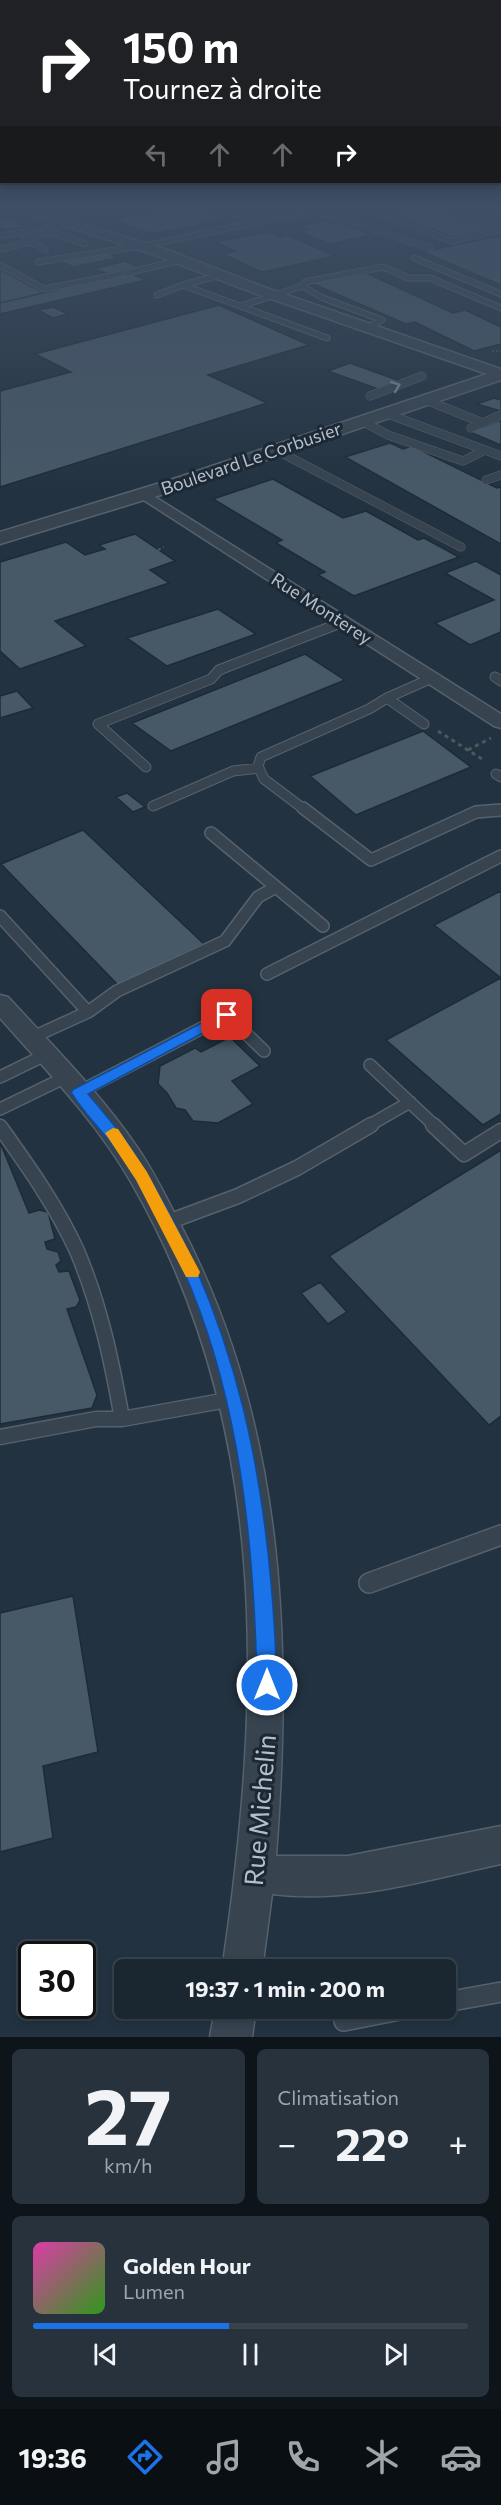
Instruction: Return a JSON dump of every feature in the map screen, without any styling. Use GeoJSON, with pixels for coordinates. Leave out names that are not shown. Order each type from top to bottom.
{"type":"FeatureCollection","features":[{"type":"Feature","properties":{"kind":"street"},"geometry":{"type":"LineString","coordinates":[[295,303],[501,375]]}},
{"type":"Feature","properties":{"kind":"street","name":"Boulevard Le Corbusier"},"geometry":{"type":"LineString","coordinates":[[0,538],[144,494],[501,375]]}},
{"type":"Feature","properties":{"kind":"street","name":"Rue Monterey"},"geometry":{"type":"LineString","coordinates":[[144,494],[432,678],[498,729]]}},
{"type":"Feature","properties":{"kind":"street","name":"Rue Michelin"},"geometry":{"type":"LineString","coordinates":[[0,1003],[72,1085],[127,1153],[168,1222],[205,1306],[234,1399],[252,1491],[265,1602],[267,1705],[255,1873],[243,1959]]}},
{"type":"Feature","properties":{"kind":"street"},"geometry":{"type":"LineString","coordinates":[[255,1873],[298,1878],[345,1876],[501,1845]]}},
{"type":"Feature","properties":{"kind":"street"},"geometry":{"type":"LineString","coordinates":[[231,2037],[234,2019]]}},
{"type":"Feature","properties":{"kind":"lane"},"geometry":{"type":"LineString","coordinates":[[233,303],[327,338]]}},
{"type":"Feature","properties":{"kind":"lane"},"geometry":{"type":"LineString","coordinates":[[241,306],[249,303]]}},
{"type":"Feature","properties":{"kind":"lane"},"geometry":{"type":"LineString","coordinates":[[337,303],[382,320],[367,328]]}},
{"type":"Feature","properties":{"kind":"lane"},"geometry":{"type":"LineString","coordinates":[[370,396],[422,376]]}},
{"type":"Feature","properties":{"kind":"lane"},"geometry":{"type":"LineString","coordinates":[[426,399],[483,423]]}},
{"type":"Feature","properties":{"kind":"lane"},"geometry":{"type":"LineString","coordinates":[[386,413],[501,456]]}},
{"type":"Feature","properties":{"kind":"lane"},"geometry":{"type":"LineString","coordinates":[[471,428],[501,415]]}},
{"type":"Feature","properties":{"kind":"lane"},"geometry":{"type":"LineString","coordinates":[[362,421],[388,435],[463,461],[485,450]]}},
{"type":"Feature","properties":{"kind":"lane"},"geometry":{"type":"LineString","coordinates":[[276,450],[461,547]]}},
{"type":"Feature","properties":{"kind":"lane"},"geometry":{"type":"LineString","coordinates":[[486,480],[501,475]]}},
{"type":"Feature","properties":{"kind":"lane"},"geometry":{"type":"LineString","coordinates":[[146,767],[98,724],[211,679],[219,670],[344,622]]}},
{"type":"Feature","properties":{"kind":"lane"},"geometry":{"type":"LineString","coordinates":[[432,678],[261,757],[258,761],[264,779],[371,860],[476,812],[501,810]]}},
{"type":"Feature","properties":{"kind":"lane"},"geometry":{"type":"LineString","coordinates":[[387,698],[424,724]]}},
{"type":"Feature","properties":{"kind":"lane"},"geometry":{"type":"LineString","coordinates":[[153,806],[233,771],[259,768]]}},
{"type":"Feature","properties":{"kind":"lane"},"geometry":{"type":"LineString","coordinates":[[211,833],[323,926]]}},
{"type":"Feature","properties":{"kind":"lane"},"geometry":{"type":"LineString","coordinates":[[267,974],[501,856]]}},
{"type":"Feature","properties":{"kind":"lane"},"geometry":{"type":"LineString","coordinates":[[0,1077],[38,1046],[117,991],[225,941],[258,897],[276,887]]}},
{"type":"Feature","properties":{"kind":"lane"},"geometry":{"type":"LineString","coordinates":[[0,916],[88,1012]]}},
{"type":"Feature","properties":{"kind":"lane"},"geometry":{"type":"LineString","coordinates":[[0,1109],[72,1085],[227,1015],[264,1050]]}},
{"type":"Feature","properties":{"kind":"lane"},"geometry":{"type":"LineString","coordinates":[[370,1065],[464,1154],[501,1131]]}},
{"type":"Feature","properties":{"kind":"lane"},"geometry":{"type":"LineString","coordinates":[[168,1222],[238,1196],[297,1168],[410,1102]]}},
{"type":"Feature","properties":{"kind":"lane"},"geometry":{"type":"LineString","coordinates":[[0,1126],[54,1207],[80,1260],[104,1329],[122,1419]]}},
{"type":"Feature","properties":{"kind":"lane"},"geometry":{"type":"LineString","coordinates":[[0,1437],[96,1419],[122,1419],[234,1399]]}},
{"type":"Feature","properties":{"kind":"lane"},"geometry":{"type":"LineString","coordinates":[[369,1583],[501,1535]]}},
{"type":"Feature","properties":{"kind":"lane"},"geometry":{"type":"LineString","coordinates":[[456,2000],[501,1992]]}},
{"type":"Feature","properties":{"kind":"lane"},"geometry":{"type":"LineString","coordinates":[[344,2021],[354,2019]]}},
{"type":"Feature","properties":{"kind":"path"},"geometry":{"type":"LineString","coordinates":[[158,550],[165,547]]}},
{"type":"Feature","properties":{"kind":"path"},"geometry":{"type":"LineString","coordinates":[[468,750],[498,729]]}},
{"type":"Feature","properties":{"kind":"path"},"geometry":{"type":"LineString","coordinates":[[439,731],[496,772]]}},
{"type":"Feature","properties":{"kind":"building"},"geometry":{"type":"Polygon","coordinates":[[[0,303],[47,303],[0,314],[0,303]]]}},
{"type":"Feature","properties":{"kind":"building"},"geometry":{"type":"Polygon","coordinates":[[[357,303],[431,303],[453,313],[465,310],[501,327],[501,344],[474,351],[415,322],[406,324],[357,303]]]}},
{"type":"Feature","properties":{"kind":"building"},"geometry":{"type":"Polygon","coordinates":[[[219,305],[309,345],[208,375],[267,403],[0,487],[0,391],[71,372],[35,354],[219,305]]]}},
{"type":"Feature","properties":{"kind":"building"},"geometry":{"type":"Polygon","coordinates":[[[53,307],[68,314],[53,318],[38,310],[53,307]]]}},
{"type":"Feature","properties":{"kind":"building"},"geometry":{"type":"Polygon","coordinates":[[[350,363],[400,381],[378,389],[328,371],[350,363]]]}},
{"type":"Feature","properties":{"kind":"building"},"geometry":{"type":"Polygon","coordinates":[[[494,398],[501,400],[501,411],[477,404],[494,398]]]}},
{"type":"Feature","properties":{"kind":"building"},"geometry":{"type":"Polygon","coordinates":[[[501,420],[501,445],[470,432],[501,420]]]}},
{"type":"Feature","properties":{"kind":"building"},"geometry":{"type":"Polygon","coordinates":[[[390,443],[403,449],[412,446],[497,488],[501,487],[501,544],[345,457],[390,443]]]}},
{"type":"Feature","properties":{"kind":"building"},"geometry":{"type":"Polygon","coordinates":[[[273,479],[343,518],[366,511],[418,540],[424,538],[459,557],[354,596],[318,575],[325,572],[276,543],[282,540],[213,499],[273,479]]]}},
{"type":"Feature","properties":{"kind":"building"},"geometry":{"type":"Polygon","coordinates":[[[135,534],[175,561],[150,570],[169,583],[55,621],[86,646],[20,669],[0,651],[0,562],[66,542],[85,555],[105,549],[99,545],[135,534]]]}},
{"type":"Feature","properties":{"kind":"building"},"geometry":{"type":"Polygon","coordinates":[[[476,561],[501,575],[501,632],[470,645],[435,623],[494,600],[445,573],[476,561]]]}},
{"type":"Feature","properties":{"kind":"building"},"geometry":{"type":"Polygon","coordinates":[[[218,609],[256,634],[167,666],[127,638],[218,609]]]}},
{"type":"Feature","properties":{"kind":"building"},"geometry":{"type":"Polygon","coordinates":[[[305,654],[345,680],[171,751],[132,723],[305,654]]]}},
{"type":"Feature","properties":{"kind":"building"},"geometry":{"type":"Polygon","coordinates":[[[17,691],[33,708],[0,718],[0,696],[17,691]]]}},
{"type":"Feature","properties":{"kind":"building"},"geometry":{"type":"Polygon","coordinates":[[[423,731],[471,767],[356,815],[310,776],[423,731]]]}},
{"type":"Feature","properties":{"kind":"building"},"geometry":{"type":"Polygon","coordinates":[[[127,793],[145,807],[133,812],[116,797],[127,793]]]}},
{"type":"Feature","properties":{"kind":"building"},"geometry":{"type":"Polygon","coordinates":[[[83,830],[204,944],[118,985],[1,864],[83,830]]]}},
{"type":"Feature","properties":{"kind":"building"},"geometry":{"type":"Polygon","coordinates":[[[501,891],[501,978],[434,925],[501,891]]]}},
{"type":"Feature","properties":{"kind":"building"},"geometry":{"type":"Polygon","coordinates":[[[501,978],[501,1114],[483,1125],[386,1040],[501,978]]]}},
{"type":"Feature","properties":{"kind":"building"},"geometry":{"type":"Polygon","coordinates":[[[230,1037],[260,1066],[232,1081],[253,1104],[218,1123],[193,1121],[185,1110],[176,1108],[158,1084],[160,1066],[195,1048],[201,1052],[230,1037]]]}},
{"type":"Feature","properties":{"kind":"building"},"geometry":{"type":"Polygon","coordinates":[[[0,1142],[29,1213],[39,1210],[48,1212],[55,1239],[45,1242],[47,1249],[58,1252],[61,1261],[56,1265],[59,1272],[69,1271],[80,1300],[76,1307],[67,1309],[97,1395],[92,1408],[0,1424],[0,1142]]]}},
{"type":"Feature","properties":{"kind":"building"},"geometry":{"type":"Polygon","coordinates":[[[501,1150],[501,1416],[489,1425],[329,1256],[501,1150]]]}},
{"type":"Feature","properties":{"kind":"building"},"geometry":{"type":"Polygon","coordinates":[[[320,1282],[347,1312],[328,1324],[301,1293],[320,1282]]]}},
{"type":"Feature","properties":{"kind":"building"},"geometry":{"type":"Polygon","coordinates":[[[73,1596],[98,1752],[43,1766],[53,1838],[0,1852],[0,1613],[73,1596]]]}},
{"type":"Feature","properties":{"kind":"slow traffic"},"geometry":{"type":"LineString","coordinates":[[113,1133],[142,1176],[179,1243],[192,1272]]}},
{"type":"Feature","properties":{"kind":"route"},"geometry":{"type":"LineString","coordinates":[[227,1015],[79,1092],[127,1153],[168,1222],[196,1282],[224,1361],[251,1481],[265,1602],[267,1685]]}}]}
